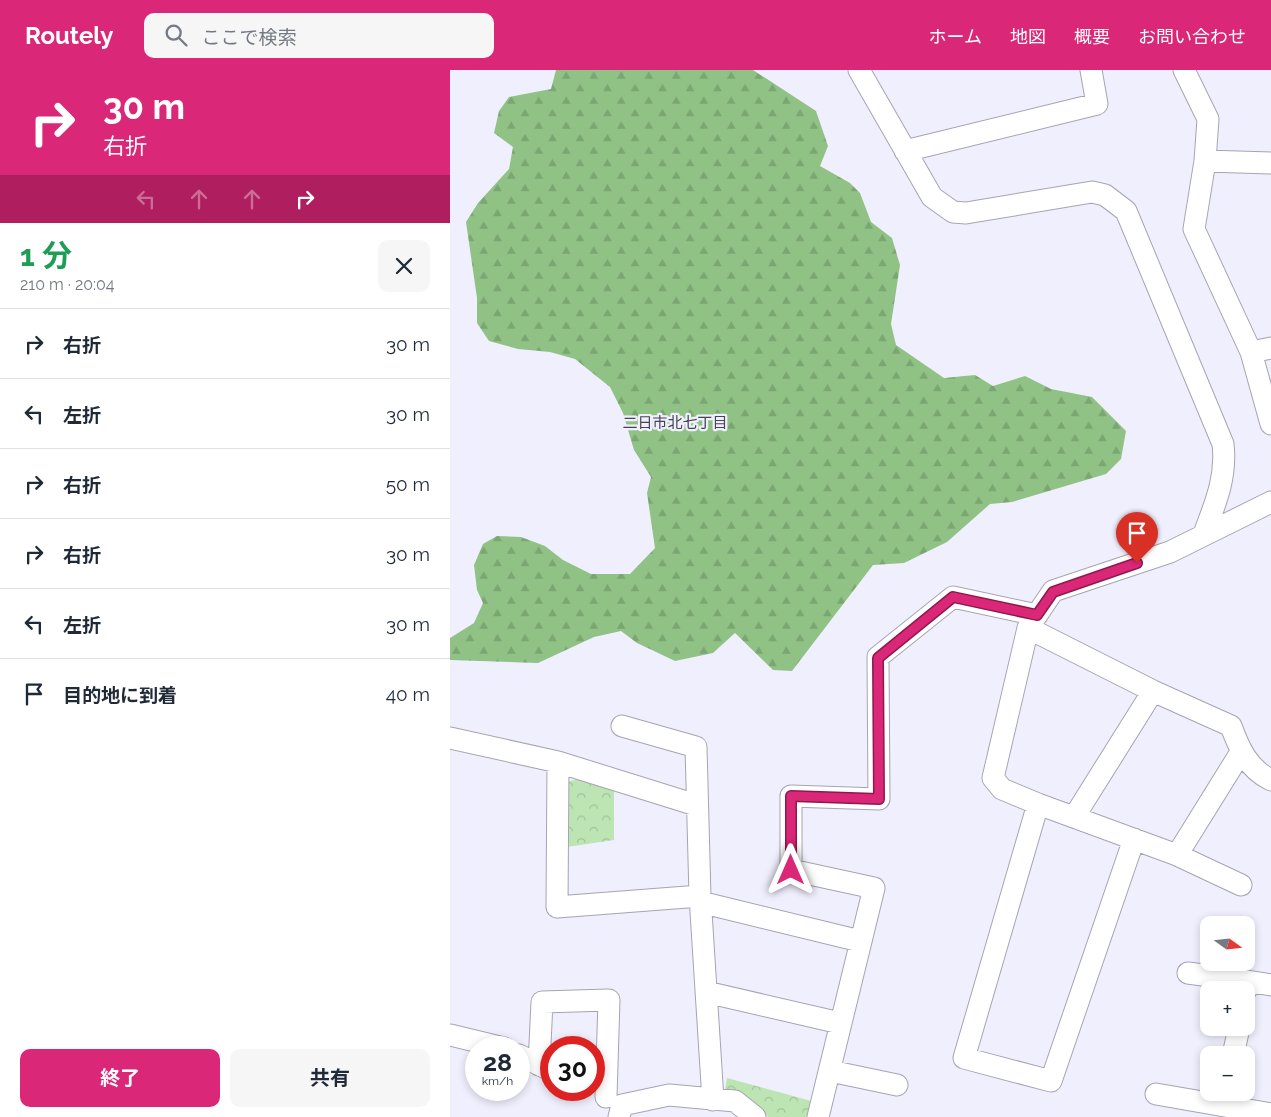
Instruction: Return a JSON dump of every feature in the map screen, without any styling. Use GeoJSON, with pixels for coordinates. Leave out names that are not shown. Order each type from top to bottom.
{"type":"FeatureCollection","features":[{"type":"Feature","properties":{"kind":"street"},"geometry":{"type":"LineString","coordinates":[[859,70],[932,197],[953,212],[966,213],[1092,192],[1105,195],[1126,211],[1223,444],[1225,462],[1223,481],[1204,534]]}},
{"type":"Feature","properties":{"kind":"street"},"geometry":{"type":"LineString","coordinates":[[905,151],[1096,104],[1091,70]]}},
{"type":"Feature","properties":{"kind":"street"},"geometry":{"type":"LineString","coordinates":[[1184,70],[1206,110],[1208,120],[1205,161],[1194,229],[1261,350],[1271,424]]}},
{"type":"Feature","properties":{"kind":"street"},"geometry":{"type":"LineString","coordinates":[[1205,161],[1271,163]]}},
{"type":"Feature","properties":{"kind":"street"},"geometry":{"type":"LineString","coordinates":[[1241,885],[1177,855],[1002,789],[993,778],[1033,622],[1053,592],[1170,552],[1271,502]]}},
{"type":"Feature","properties":{"kind":"street"},"geometry":{"type":"LineString","coordinates":[[818,1117],[874,888],[791,870],[791,796],[879,799],[878,658],[953,597],[1033,622],[1153,691],[1230,726],[1241,752],[1255,769],[1271,780]]}},
{"type":"Feature","properties":{"kind":"street"},"geometry":{"type":"LineString","coordinates":[[1074,817],[1153,691]]}},
{"type":"Feature","properties":{"kind":"street"},"geometry":{"type":"LineString","coordinates":[[622,726],[696,747],[696,806],[700,899],[713,1100]]}},
{"type":"Feature","properties":{"kind":"street"},"geometry":{"type":"LineString","coordinates":[[450,738],[558,762],[696,806]]}},
{"type":"Feature","properties":{"kind":"street"},"geometry":{"type":"LineString","coordinates":[[1177,855],[1241,752]]}},
{"type":"Feature","properties":{"kind":"street"},"geometry":{"type":"LineString","coordinates":[[558,762],[557,907],[700,899],[860,941]]}},
{"type":"Feature","properties":{"kind":"street"},"geometry":{"type":"LineString","coordinates":[[1038,804],[964,1058],[1051,1080],[1134,839]]}},
{"type":"Feature","properties":{"kind":"street"},"geometry":{"type":"LineString","coordinates":[[1188,973],[1224,981]]}},
{"type":"Feature","properties":{"kind":"street"},"geometry":{"type":"LineString","coordinates":[[1255,986],[1271,985]]}},
{"type":"Feature","properties":{"kind":"street"},"geometry":{"type":"LineString","coordinates":[[706,992],[840,1023]]}},
{"type":"Feature","properties":{"kind":"street"},"geometry":{"type":"LineString","coordinates":[[544,1036],[542,1002],[609,1000],[610,1102],[669,1095],[735,1101],[755,1117]]}},
{"type":"Feature","properties":{"kind":"street"},"geometry":{"type":"LineString","coordinates":[[450,1035],[465,1039]]}},
{"type":"Feature","properties":{"kind":"street"},"geometry":{"type":"LineString","coordinates":[[830,1071],[897,1086]]}},
{"type":"Feature","properties":{"kind":"street"},"geometry":{"type":"LineString","coordinates":[[1156,1094],[1271,1114]]}},
{"type":"Feature","properties":{"kind":"green space"},"geometry":{"type":"Polygon","coordinates":[[[556,70],[753,70],[816,111],[828,146],[820,166],[850,183],[860,193],[871,222],[892,238],[900,265],[891,324],[896,345],[944,378],[975,375],[993,386],[1025,376],[1051,389],[1092,397],[1126,431],[1121,459],[1106,474],[1012,502],[990,504],[947,542],[904,563],[873,565],[792,671],[773,670],[735,633],[713,653],[675,661],[637,643],[621,631],[594,637],[538,663],[450,660],[450,638],[474,623],[483,603],[477,590],[474,565],[483,544],[497,536],[521,537],[545,546],[563,560],[591,574],[630,574],[655,548],[647,493],[651,477],[634,450],[623,413],[610,387],[575,359],[550,352],[518,349],[489,341],[477,323],[477,298],[466,222],[478,203],[509,169],[513,147],[494,133],[499,111],[509,97],[551,89],[556,70]]]}},
{"type":"Feature","properties":{"kind":"green space"},"geometry":{"type":"Polygon","coordinates":[[[580,778],[614,791],[614,840],[567,847],[568,782],[580,778]]]}},
{"type":"Feature","properties":{"kind":"green space"},"geometry":{"type":"Polygon","coordinates":[[[727,1078],[815,1102],[812,1117],[768,1117],[755,1103],[725,1090],[727,1078]]]}},
{"type":"Feature","properties":{"kind":"district","name":"二日市北七丁目"},"geometry":{"type":"Point","coordinates":[675,423]}},
{"type":"Feature","properties":{"kind":"route"},"geometry":{"type":"LineString","coordinates":[[791,870],[791,796],[879,799],[878,658],[953,597],[1037,615],[1053,592],[1137,563]]}}]}
